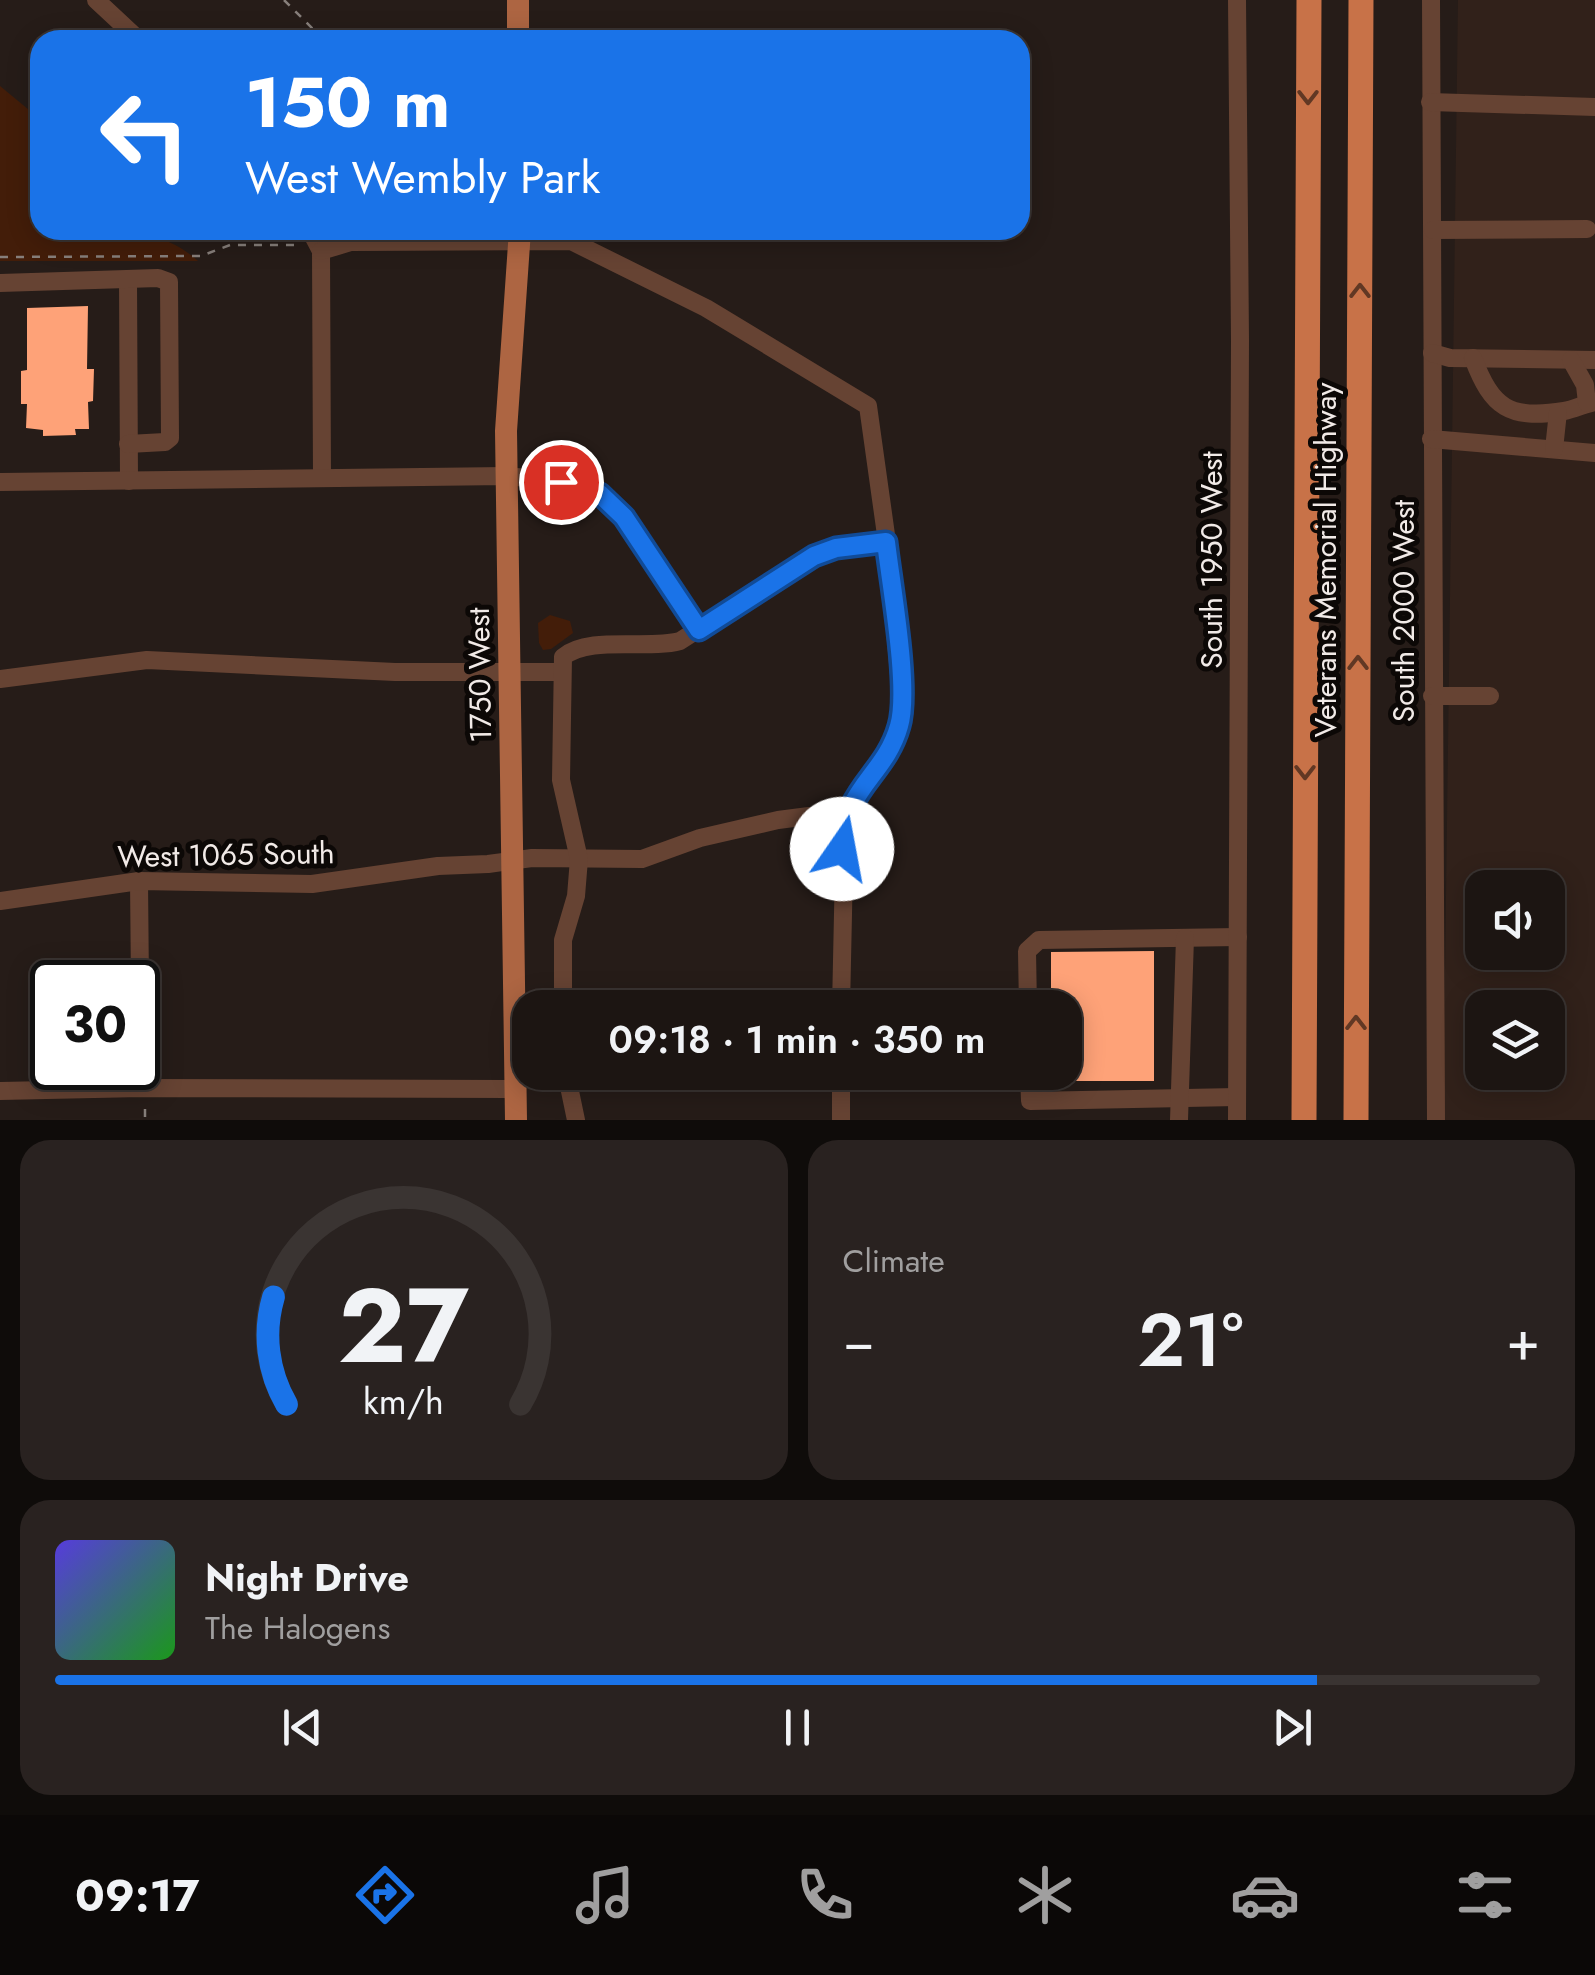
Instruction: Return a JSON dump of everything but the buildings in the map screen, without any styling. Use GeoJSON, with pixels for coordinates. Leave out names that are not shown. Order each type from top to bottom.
{"type":"FeatureCollection","features":[{"type":"Feature","properties":{"kind":"highway","name":"Veterans Memorial Highway"},"geometry":{"type":"LineString","coordinates":[[1304,1120],[1309,0]]}},
{"type":"Feature","properties":{"kind":"highway","name":"Veterans Memorial Highway"},"geometry":{"type":"LineString","coordinates":[[1356,1120],[1361,0]]}},
{"type":"Feature","properties":{"kind":"main road"},"geometry":{"type":"LineString","coordinates":[[518,0],[518,30]]}},
{"type":"Feature","properties":{"kind":"main road","name":"1750 West"},"geometry":{"type":"LineString","coordinates":[[515,990],[506,476],[507,381],[520,240]]}},
{"type":"Feature","properties":{"kind":"main road","name":"1750 West"},"geometry":{"type":"LineString","coordinates":[[516,1090],[516,1120]]}},
{"type":"Feature","properties":{"kind":"street"},"geometry":{"type":"LineString","coordinates":[[96,0],[128,30]]}},
{"type":"Feature","properties":{"kind":"street","name":"South 1950 West"},"geometry":{"type":"LineString","coordinates":[[1237,0],[1237,1120]]}},
{"type":"Feature","properties":{"kind":"street","name":"South 2000 West"},"geometry":{"type":"LineString","coordinates":[[1431,0],[1436,1120]]}},
{"type":"Feature","properties":{"kind":"street"},"geometry":{"type":"LineString","coordinates":[[1430,102],[1595,107]]}},
{"type":"Feature","properties":{"kind":"street"},"geometry":{"type":"LineString","coordinates":[[1433,230],[1587,229]]}},
{"type":"Feature","properties":{"kind":"street"},"geometry":{"type":"LineString","coordinates":[[308,240],[321,250]]}},
{"type":"Feature","properties":{"kind":"street"},"geometry":{"type":"LineString","coordinates":[[321,250],[351,242],[399,240]]}},
{"type":"Feature","properties":{"kind":"street"},"geometry":{"type":"LineString","coordinates":[[562,240],[706,308],[868,406],[902,690],[901,721],[892,744],[857,794],[845,819],[842,990]]}},
{"type":"Feature","properties":{"kind":"street"},"geometry":{"type":"LineString","coordinates":[[321,250],[322,477]]}},
{"type":"Feature","properties":{"kind":"street"},"geometry":{"type":"LineString","coordinates":[[128,278],[129,480]]}},
{"type":"Feature","properties":{"kind":"street"},"geometry":{"type":"LineString","coordinates":[[0,283],[128,278],[168,282],[170,438],[166,442],[128,444]]}},
{"type":"Feature","properties":{"kind":"street"},"geometry":{"type":"LineString","coordinates":[[1432,354],[1595,360]]}},
{"type":"Feature","properties":{"kind":"street"},"geometry":{"type":"LineString","coordinates":[[1473,358],[1487,392],[1501,407],[1558,412],[1591,403],[1586,384],[1571,360]]}},
{"type":"Feature","properties":{"kind":"street"},"geometry":{"type":"LineString","coordinates":[[1554,449],[1558,412]]}},
{"type":"Feature","properties":{"kind":"street"},"geometry":{"type":"LineString","coordinates":[[1431,439],[1595,453]]}},
{"type":"Feature","properties":{"kind":"street"},"geometry":{"type":"LineString","coordinates":[[0,482],[506,476],[561,482],[600,494],[624,517],[699,630]]}},
{"type":"Feature","properties":{"kind":"street"},"geometry":{"type":"LineString","coordinates":[[563,990],[563,940],[576,896],[580,859],[561,780],[563,657],[572,650],[680,641],[814,556],[836,548],[886,542]]}},
{"type":"Feature","properties":{"kind":"street"},"geometry":{"type":"LineString","coordinates":[[0,679],[147,660],[395,672],[561,672]]}},
{"type":"Feature","properties":{"kind":"street"},"geometry":{"type":"LineString","coordinates":[[1432,696],[1490,696]]}},
{"type":"Feature","properties":{"kind":"street","name":"West 1065 South"},"geometry":{"type":"LineString","coordinates":[[0,901],[138,881],[312,884],[438,866],[642,860],[700,838],[778,820],[809,816],[845,819]]}},
{"type":"Feature","properties":{"kind":"street"},"geometry":{"type":"LineString","coordinates":[[138,881],[139,960]]}},
{"type":"Feature","properties":{"kind":"street"},"geometry":{"type":"LineString","coordinates":[[1028,990],[1027,950],[1039,940],[1238,937]]}},
{"type":"Feature","properties":{"kind":"street"},"geometry":{"type":"LineString","coordinates":[[1179,1120],[1185,938]]}},
{"type":"Feature","properties":{"kind":"street"},"geometry":{"type":"LineString","coordinates":[[160,1088],[512,1090]]}},
{"type":"Feature","properties":{"kind":"street"},"geometry":{"type":"LineString","coordinates":[[0,1091],[47,1090]]}},
{"type":"Feature","properties":{"kind":"street"},"geometry":{"type":"LineString","coordinates":[[570,1090],[576,1120]]}},
{"type":"Feature","properties":{"kind":"street"},"geometry":{"type":"LineString","coordinates":[[841,1090],[841,1120]]}},
{"type":"Feature","properties":{"kind":"street"},"geometry":{"type":"LineString","coordinates":[[1030,1090],[1030,1101],[1237,1097]]}},
{"type":"Feature","properties":{"kind":"path"},"geometry":{"type":"LineString","coordinates":[[284,0],[314,30]]}},
{"type":"Feature","properties":{"kind":"path"},"geometry":{"type":"LineString","coordinates":[[0,257],[201,256],[230,245],[276,240]]}},
{"type":"Feature","properties":{"kind":"path"},"geometry":{"type":"LineString","coordinates":[[145,1109],[146,1120]]}},
{"type":"Feature","properties":{"kind":"shaded area"},"geometry":{"type":"Polygon","coordinates":[[[1458,0],[1595,0],[1595,1120],[1443,1120],[1458,0]]]}},
{"type":"Feature","properties":{"kind":"shaded area"},"geometry":{"type":"Polygon","coordinates":[[[0,86],[30,111],[30,240],[165,240],[198,261],[0,261],[0,86]]]}},
{"type":"Feature","properties":{"kind":"shaded area"},"geometry":{"type":"Polygon","coordinates":[[[550,615],[570,621],[573,633],[551,649],[543,650],[538,623],[550,615]]]}},
{"type":"Feature","properties":{"kind":"route"},"geometry":{"type":"LineString","coordinates":[[561,482],[600,494],[624,517],[699,630],[814,556],[836,548],[886,542],[902,690],[901,721],[892,744],[848,808],[842,849]]}}]}
